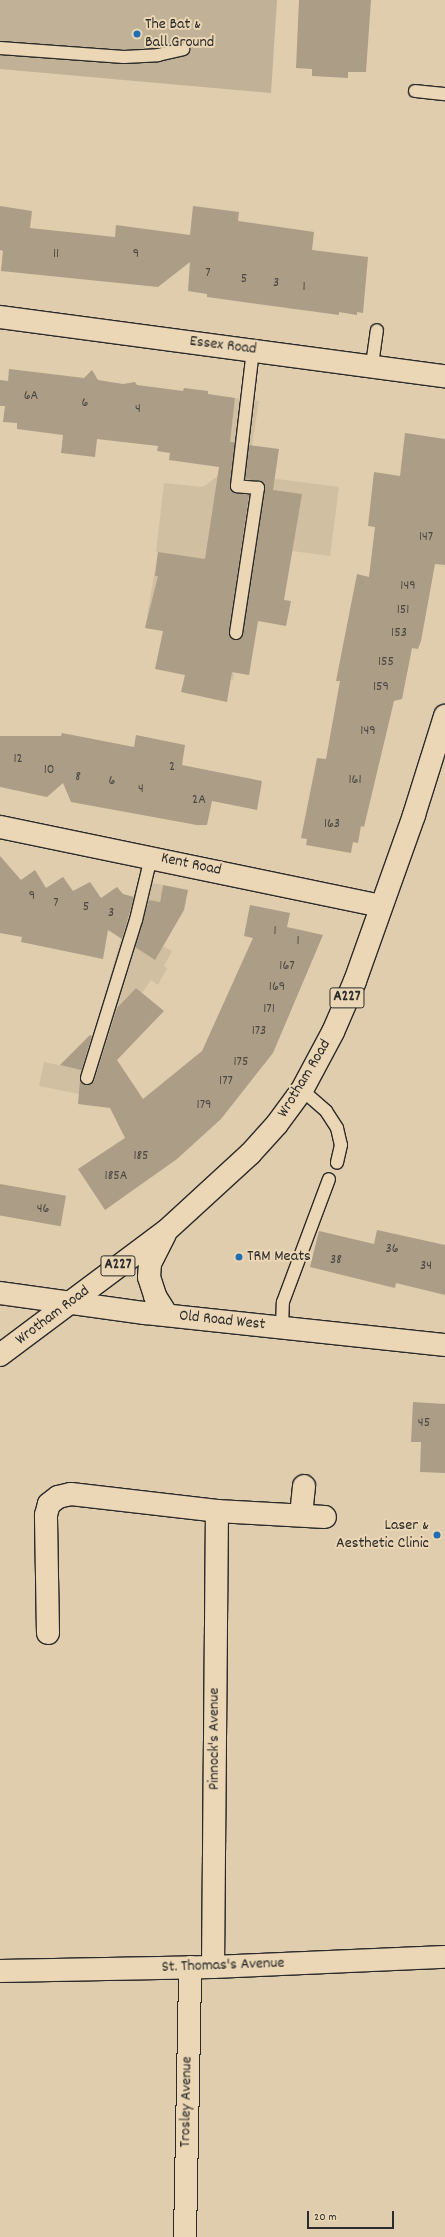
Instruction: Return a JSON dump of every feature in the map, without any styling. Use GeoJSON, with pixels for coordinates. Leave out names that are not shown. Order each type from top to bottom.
{"type":"FeatureCollection","features":[{"type":"Feature","properties":{"kind":"street","name":"Essex Road"},"geometry":{"type":"LineString","coordinates":[[0,317],[372,365],[445,376]]}},
{"type":"Feature","properties":{"kind":"street","name":"Wrotham Road"},"geometry":{"type":"LineString","coordinates":[[0,1355],[72,1303],[166,1231],[250,1154],[277,1124],[302,1090],[333,1032],[414,815],[445,716]]}},
{"type":"Feature","properties":{"kind":"street","name":"Kent Road"},"geometry":{"type":"LineString","coordinates":[[0,827],[151,857],[380,906]]}},
{"type":"Feature","properties":{"kind":"street","name":"A227"},"geometry":{"type":"LineString","coordinates":[[166,1231],[150,1263],[148,1277],[155,1296],[167,1315]]}},
{"type":"Feature","properties":{"kind":"street","name":"Old Road West"},"geometry":{"type":"LineString","coordinates":[[0,1293],[167,1315],[445,1345]]}},
{"type":"Feature","properties":{"kind":"street"},"geometry":{"type":"LineString","coordinates":[[300,1515],[304,1486]]}},
{"type":"Feature","properties":{"kind":"street"},"geometry":{"type":"LineString","coordinates":[[48,1633],[46,1515],[49,1504],[58,1496],[71,1494],[217,1510],[325,1517]]}},
{"type":"Feature","properties":{"kind":"street","name":"Pinnock's Avenue"},"geometry":{"type":"LineString","coordinates":[[213,1966],[217,1510]]}},
{"type":"Feature","properties":{"kind":"street","name":"St. Thomas's Avenue"},"geometry":{"type":"LineString","coordinates":[[0,1971],[190,1967],[445,1957]]}},
{"type":"Feature","properties":{"kind":"street","name":"Trosley Avenue"},"geometry":{"type":"LineString","coordinates":[[185,2237],[190,1967]]}},
{"type":"Feature","properties":{"kind":"lane"},"geometry":{"type":"LineString","coordinates":[[0,48],[124,57],[158,55],[183,49]]}},
{"type":"Feature","properties":{"kind":"lane"},"geometry":{"type":"LineString","coordinates":[[414,91],[445,94]]}},
{"type":"Feature","properties":{"kind":"lane"},"geometry":{"type":"LineString","coordinates":[[372,365],[376,330]]}},
{"type":"Feature","properties":{"kind":"lane"},"geometry":{"type":"LineString","coordinates":[[236,633],[258,488],[237,486],[253,350]]}},
{"type":"Feature","properties":{"kind":"lane"},"geometry":{"type":"LineString","coordinates":[[87,1078],[136,920],[151,857]]}},
{"type":"Feature","properties":{"kind":"lane"},"geometry":{"type":"LineString","coordinates":[[302,1090],[326,1111],[337,1128],[341,1145],[337,1163]]}},
{"type":"Feature","properties":{"kind":"lane"},"geometry":{"type":"LineString","coordinates":[[282,1327],[283,1302],[330,1179]]}},
{"type":"Feature","properties":{"kind":"shaded area","name":"The Bat & Ball Ground"},"geometry":{"type":"Polygon","coordinates":[[[0,0],[277,0],[271,93],[0,69],[0,0]]]}},
{"type":"Feature","properties":{"kind":"shaded area"},"geometry":{"type":"Polygon","coordinates":[[[235,398],[259,401],[247,475],[339,487],[330,556],[270,548],[249,675],[234,672],[233,680],[186,670],[163,631],[145,628],[158,552],[156,552],[164,483],[203,487],[219,475],[231,431],[235,398]]]}},
{"type":"Feature","properties":{"kind":"shaded area"},"geometry":{"type":"Polygon","coordinates":[[[138,880],[163,885],[158,910],[170,934],[163,946],[172,951],[164,966],[167,968],[158,985],[151,980],[142,993],[136,988],[124,1000],[127,1004],[115,1015],[106,1045],[104,1070],[93,1081],[93,1086],[79,1094],[39,1086],[44,1062],[83,1070],[138,880]]]}},
{"type":"Feature","properties":{"kind":"building"},"geometry":{"type":"Polygon","coordinates":[[[299,0],[371,0],[366,72],[348,72],[348,78],[312,76],[312,69],[296,68],[299,0]]]}},
{"type":"Feature","properties":{"kind":"building"},"geometry":{"type":"Polygon","coordinates":[[[0,206],[32,211],[30,228],[115,237],[116,225],[190,235],[193,206],[239,212],[238,221],[314,232],[312,250],[368,257],[363,313],[357,312],[357,315],[339,312],[339,315],[207,297],[207,294],[188,291],[190,262],[158,287],[1,271],[3,251],[0,250],[0,206]]]}},
{"type":"Feature","properties":{"kind":"building"},"geometry":{"type":"Polygon","coordinates":[[[9,369],[84,378],[92,370],[98,380],[123,384],[135,382],[137,385],[183,391],[184,388],[208,391],[208,394],[235,398],[230,442],[235,442],[230,489],[236,493],[249,495],[229,632],[234,640],[239,640],[243,634],[265,489],[262,482],[245,479],[249,445],[279,449],[273,490],[302,494],[284,600],[291,601],[286,626],[258,621],[249,675],[232,672],[227,702],[181,692],[185,675],[155,669],[163,631],[145,628],[158,576],[155,576],[158,552],[205,559],[219,467],[169,460],[170,453],[157,451],[158,446],[97,439],[95,457],[61,453],[63,435],[17,429],[17,423],[3,422],[5,406],[0,406],[0,380],[8,381],[9,369]]]}},
{"type":"Feature","properties":{"kind":"building"},"geometry":{"type":"Polygon","coordinates":[[[405,433],[445,439],[445,565],[435,564],[421,641],[418,649],[412,648],[402,699],[394,701],[364,827],[361,826],[358,843],[353,842],[351,853],[306,845],[307,839],[301,838],[317,758],[326,759],[340,681],[336,681],[357,574],[369,577],[375,527],[368,526],[374,472],[400,476],[405,433]]]}},
{"type":"Feature","properties":{"kind":"building"},"geometry":{"type":"Polygon","coordinates":[[[62,733],[134,747],[136,735],[185,745],[182,765],[262,781],[257,810],[212,801],[207,825],[197,825],[71,802],[63,783],[47,797],[0,787],[0,736],[61,736],[62,733]]]}},
{"type":"Feature","properties":{"kind":"building"},"geometry":{"type":"Polygon","coordinates":[[[0,856],[21,880],[35,870],[46,888],[63,877],[73,891],[90,882],[101,898],[117,887],[123,894],[134,897],[122,939],[108,930],[103,959],[21,942],[22,937],[0,933],[0,856]]]}},
{"type":"Feature","properties":{"kind":"building"},"geometry":{"type":"Polygon","coordinates":[[[163,885],[188,890],[184,910],[155,960],[135,947],[149,900],[160,902],[163,885]]]}},
{"type":"Feature","properties":{"kind":"building"},"geometry":{"type":"Polygon","coordinates":[[[250,905],[290,913],[287,927],[323,935],[273,1053],[221,1119],[177,1159],[105,1210],[78,1169],[125,1138],[110,1108],[78,1104],[80,1081],[88,1085],[94,1081],[117,1008],[136,988],[164,1011],[117,1060],[143,1099],[202,1051],[253,938],[244,936],[250,905]]]}},
{"type":"Feature","properties":{"kind":"building"},"geometry":{"type":"Polygon","coordinates":[[[90,1035],[92,1036],[81,1072],[81,1070],[60,1065],[90,1035]]]}},
{"type":"Feature","properties":{"kind":"building"},"geometry":{"type":"Polygon","coordinates":[[[0,1184],[66,1196],[61,1226],[0,1215],[0,1184]]]}},
{"type":"Feature","properties":{"kind":"building"},"geometry":{"type":"Polygon","coordinates":[[[377,1230],[445,1245],[445,1295],[396,1283],[395,1288],[310,1267],[319,1231],[374,1244],[377,1230]]]}},
{"type":"Feature","properties":{"kind":"building"},"geometry":{"type":"Polygon","coordinates":[[[413,1402],[445,1404],[445,1473],[420,1472],[421,1442],[411,1442],[413,1402]]]}},
{"type":"Feature","properties":{"kind":"place","name":"The Bat & Ball Ground"},"geometry":{"type":"Point","coordinates":[137,34]}},
{"type":"Feature","properties":{"kind":"place","name":"TRM Meats"},"geometry":{"type":"Point","coordinates":[239,1257]}},
{"type":"Feature","properties":{"kind":"place","name":"Laser & Aesthetic Clinic"},"geometry":{"type":"Point","coordinates":[437,1535]}}]}
